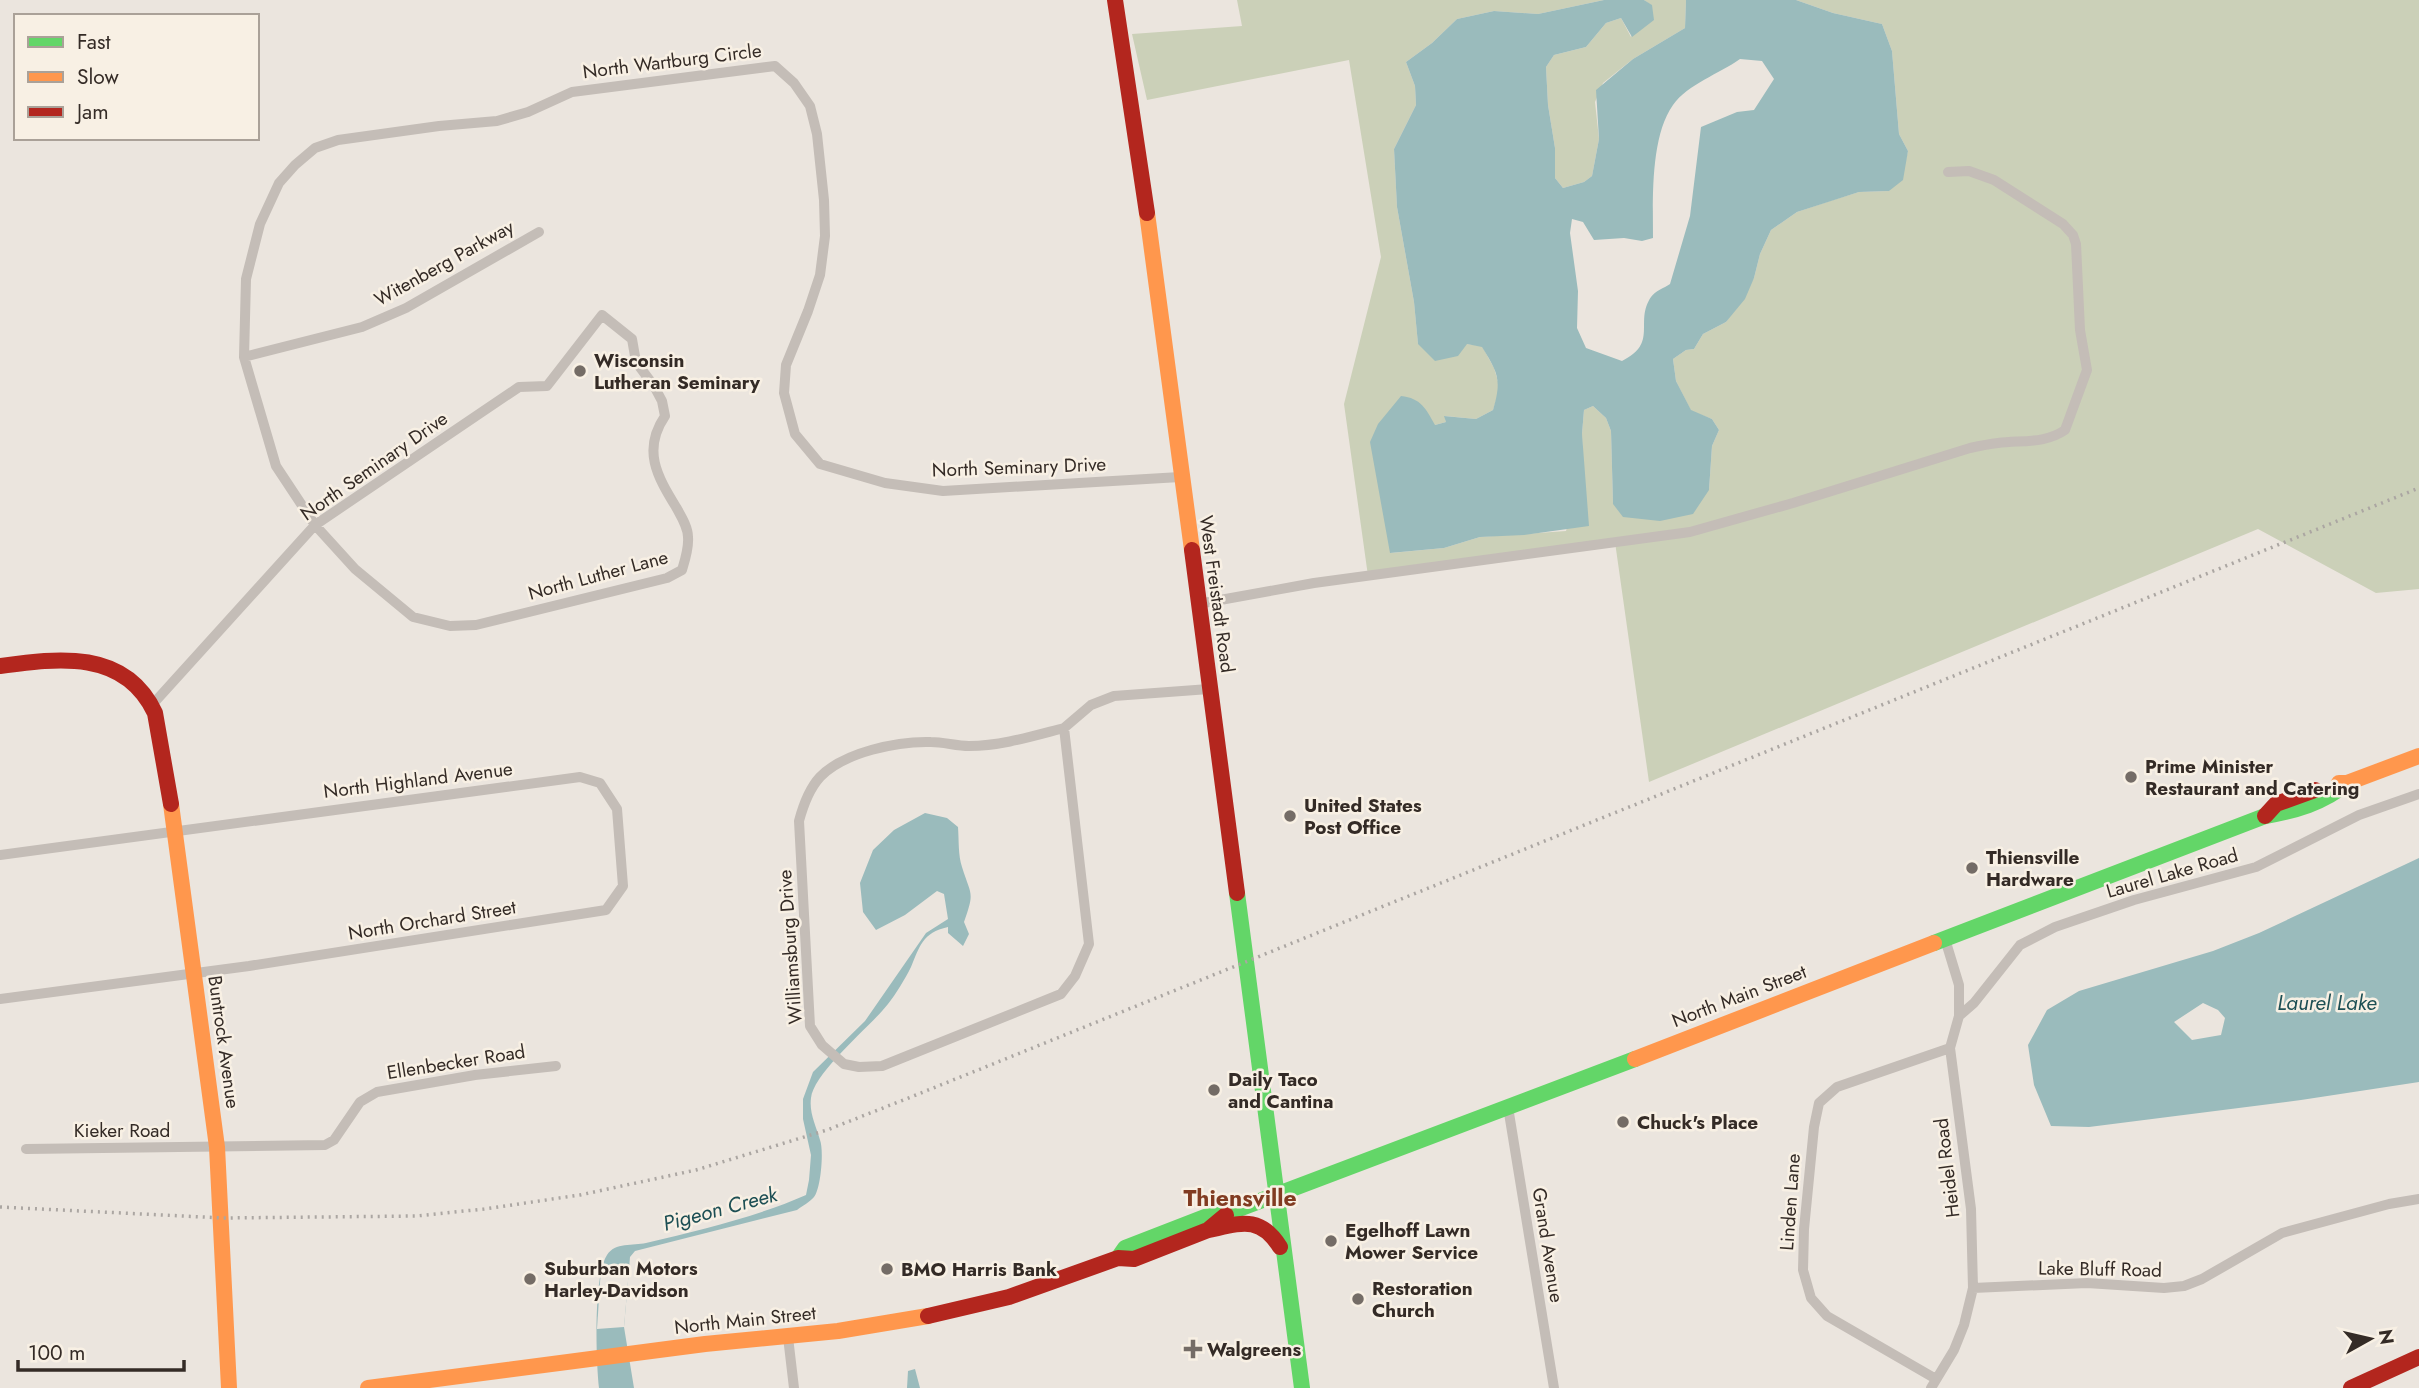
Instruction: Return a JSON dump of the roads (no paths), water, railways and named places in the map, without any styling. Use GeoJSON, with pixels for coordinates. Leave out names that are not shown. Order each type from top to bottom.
{"type":"FeatureCollection","features":[{"type":"Feature","properties":{"kind":"main road","name":"West Freistadt Road"},"geometry":{"type":"LineString","coordinates":[[1115,0],[1149,225],[1302,1388]]}},
{"type":"Feature","properties":{"kind":"main road"},"geometry":{"type":"LineString","coordinates":[[0,666],[76,659],[125,677],[138,687],[152,705]]}},
{"type":"Feature","properties":{"kind":"main road","name":"Buntrock Avenue"},"geometry":{"type":"LineString","coordinates":[[152,705],[161,738],[175,830],[192,973],[218,1147],[229,1388]]}},
{"type":"Feature","properties":{"kind":"main road","name":"North Main Street"},"geometry":{"type":"LineString","coordinates":[[1118,1258],[1125,1248],[1205,1217],[1228,1213],[2265,816],[2282,814],[2338,792],[2347,783],[2419,756]]}},
{"type":"Feature","properties":{"kind":"main road","name":"North Main Street"},"geometry":{"type":"LineString","coordinates":[[368,1388],[712,1343],[788,1337],[948,1313],[1009,1297],[1118,1258],[1134,1259],[1208,1230],[1228,1213]]}},
{"type":"Feature","properties":{"kind":"main road"},"geometry":{"type":"LineString","coordinates":[[1208,1230],[1254,1223],[1270,1231],[1283,1252]]}},
{"type":"Feature","properties":{"kind":"main road"},"geometry":{"type":"LineString","coordinates":[[2351,1388],[2419,1357]]}},
{"type":"Feature","properties":{"kind":"street","name":"North Wartburg Circle"},"geometry":{"type":"LineString","coordinates":[[315,525],[276,466],[244,357],[246,279],[260,224],[279,183],[295,165],[314,148],[338,140],[497,121],[528,112],[572,92],[775,66],[794,83],[810,106],[817,134],[825,236],[820,275],[786,365],[784,393],[795,434],[820,464]]}},
{"type":"Feature","properties":{"kind":"street"},"geometry":{"type":"LineString","coordinates":[[1198,604],[1314,583],[1690,532],[1970,448],[2044,440],[2056,436],[2065,430],[2088,370],[2080,330],[2076,244],[2073,235],[2063,224],[1994,180],[1969,171],[1948,172]]}},
{"type":"Feature","properties":{"kind":"street","name":"Witenberg Parkway"},"geometry":{"type":"LineString","coordinates":[[244,357],[362,327],[406,308],[539,232]]}},
{"type":"Feature","properties":{"kind":"street","name":"North Seminary Drive"},"geometry":{"type":"LineString","coordinates":[[152,705],[315,525],[519,387],[547,386],[602,315]]}},
{"type":"Feature","properties":{"kind":"street","name":"North Luther Lane"},"geometry":{"type":"LineString","coordinates":[[315,525],[355,569],[413,617],[450,626],[476,625],[667,578],[682,570],[689,535],[653,461],[656,429],[665,416],[662,401],[636,362],[632,339],[602,315]]}},
{"type":"Feature","properties":{"kind":"street","name":"North Seminary Drive"},"geometry":{"type":"LineString","coordinates":[[820,464],[885,484],[943,491],[1181,477]]}},
{"type":"Feature","properties":{"kind":"street","name":"Williamsburg Drive"},"geometry":{"type":"LineString","coordinates":[[1064,728],[1089,944],[1075,976],[1061,994],[1040,1004],[882,1066],[859,1067],[844,1064],[822,1045],[810,1026],[799,821],[804,803],[820,777],[844,761],[906,742],[934,741],[968,746],[1009,742],[1064,728],[1091,705],[1114,696],[1209,689]]}},
{"type":"Feature","properties":{"kind":"street","name":"North Highland Avenue"},"geometry":{"type":"LineString","coordinates":[[0,855],[580,777],[600,783],[617,809],[621,843]]}},
{"type":"Feature","properties":{"kind":"street","name":"Laurel Lake Road"},"geometry":{"type":"LineString","coordinates":[[1959,1016],[1974,1003],[2020,945],[2055,927],[2134,900],[2256,867],[2359,815],[2419,794]]}},
{"type":"Feature","properties":{"kind":"street","name":"North Orchard Street"},"geometry":{"type":"LineString","coordinates":[[0,999],[249,966],[606,910],[623,886],[621,843]]}},
{"type":"Feature","properties":{"kind":"street","name":"Heidel Road"},"geometry":{"type":"LineString","coordinates":[[1933,1383],[1954,1350],[1964,1325],[1973,1289],[1970,1209],[1950,1048],[1959,1016],[1959,985],[1945,939]]}},
{"type":"Feature","properties":{"kind":"street","name":"Linden Lane"},"geometry":{"type":"LineString","coordinates":[[1933,1383],[1827,1316],[1811,1298],[1803,1270],[1804,1229],[1819,1103],[1837,1087],[1950,1048]]}},
{"type":"Feature","properties":{"kind":"street","name":"Ellenbecker Road"},"geometry":{"type":"LineString","coordinates":[[218,1147],[325,1145],[334,1140],[360,1102],[377,1092],[475,1075],[556,1066]]}},
{"type":"Feature","properties":{"kind":"street","name":"Grand Avenue"},"geometry":{"type":"LineString","coordinates":[[1508,1107],[1554,1388]]}},
{"type":"Feature","properties":{"kind":"street","name":"Kieker Road"},"geometry":{"type":"LineString","coordinates":[[26,1149],[218,1147]]}},
{"type":"Feature","properties":{"kind":"street","name":"Lake Bluff Road"},"geometry":{"type":"LineString","coordinates":[[1973,1289],[2087,1283],[2164,1288],[2184,1286],[2202,1279],[2282,1233],[2389,1204],[2419,1199]]}},
{"type":"Feature","properties":{"kind":"street"},"geometry":{"type":"LineString","coordinates":[[788,1337],[794,1388]]}},
{"type":"Feature","properties":{"kind":"water"},"geometry":{"type":"Polygon","coordinates":[[[1604,0],[1644,0],[1652,5],[1654,20],[1632,37],[1621,18],[1606,23],[1586,47],[1554,55],[1546,67],[1548,105],[1555,148],[1555,178],[1563,188],[1584,182],[1592,176],[1599,139],[1596,90],[1633,59],[1685,28],[1686,0],[1796,0],[1833,13],[1882,24],[1892,51],[1899,134],[1908,151],[1903,180],[1889,191],[1859,192],[1797,212],[1771,230],[1745,299],[1726,322],[1703,334],[1694,349],[1686,350],[1673,359],[1676,381],[1691,410],[1712,419],[1719,430],[1712,446],[1709,490],[1693,514],[1660,521],[1623,517],[1613,504],[1611,431],[1606,418],[1593,406],[1584,410],[1582,434],[1589,526],[1524,535],[1480,537],[1444,548],[1390,553],[1370,442],[1378,424],[1401,396],[1418,402],[1426,409],[1435,425],[1446,422],[1444,416],[1476,419],[1493,410],[1498,384],[1495,370],[1482,347],[1467,344],[1458,356],[1435,361],[1418,344],[1414,302],[1397,207],[1394,149],[1416,105],[1415,86],[1406,62],[1432,43],[1457,19],[1494,11],[1538,14],[1604,0]],[[1740,59],[1695,85],[1673,105],[1660,134],[1654,170],[1653,238],[1642,241],[1624,238],[1594,240],[1583,222],[1572,219],[1570,233],[1578,291],[1577,328],[1586,348],[1622,361],[1640,347],[1646,306],[1657,291],[1670,284],[1690,216],[1701,127],[1737,112],[1754,110],[1774,79],[1762,61],[1740,59]]]}},
{"type":"Feature","properties":{"kind":"water"},"geometry":{"type":"Polygon","coordinates":[[[925,813],[947,818],[958,827],[959,852],[970,894],[964,922],[969,934],[963,946],[948,933],[948,927],[927,937],[891,1000],[832,1063],[814,1087],[811,1109],[821,1145],[822,1160],[818,1186],[812,1199],[797,1210],[635,1251],[630,1257],[624,1327],[634,1388],[599,1388],[599,1281],[610,1251],[619,1246],[646,1243],[727,1222],[806,1195],[811,1155],[803,1119],[803,1099],[813,1072],[865,1021],[926,933],[948,919],[944,894],[937,891],[905,915],[876,930],[863,912],[860,883],[873,850],[894,830],[925,813]]]}},
{"type":"Feature","properties":{"kind":"water","name":"Laurel Lake"},"geometry":{"type":"Polygon","coordinates":[[[2419,858],[2419,1082],[2089,1127],[2051,1126],[2034,1085],[2028,1045],[2047,1010],[2079,991],[2213,951],[2259,933],[2419,858]],[[2203,1003],[2174,1022],[2192,1040],[2221,1035],[2225,1018],[2218,1010],[2203,1003]]]}},
{"type":"Feature","properties":{"kind":"water"},"geometry":{"type":"Polygon","coordinates":[[[915,1369],[920,1388],[907,1388],[908,1371],[915,1369]]]}},
{"type":"Feature","properties":{"kind":"railway"},"geometry":{"type":"LineString","coordinates":[[0,1207],[223,1218],[416,1216],[580,1195],[696,1170],[827,1130],[916,1095],[2419,488]]}},
{"type":"Feature","properties":{"kind":"place","name":"Wisconsin Lutheran Seminary"},"geometry":{"type":"Point","coordinates":[580,371]}},
{"type":"Feature","properties":{"kind":"place","name":"Prime Minister Restaurant and Catering"},"geometry":{"type":"Point","coordinates":[2131,777]}},
{"type":"Feature","properties":{"kind":"place","name":"United States Post Office"},"geometry":{"type":"Point","coordinates":[1290,816]}},
{"type":"Feature","properties":{"kind":"place","name":"Thiensville Hardware"},"geometry":{"type":"Point","coordinates":[1972,868]}},
{"type":"Feature","properties":{"kind":"place","name":"Daily Taco and Cantina"},"geometry":{"type":"Point","coordinates":[1214,1090]}},
{"type":"Feature","properties":{"kind":"place","name":"Chuck's Place"},"geometry":{"type":"Point","coordinates":[1623,1122]}},
{"type":"Feature","properties":{"kind":"place","name":"Egelhoff Lawn Mower Service"},"geometry":{"type":"Point","coordinates":[1331,1241]}},
{"type":"Feature","properties":{"kind":"place","name":"BMO Harris Bank"},"geometry":{"type":"Point","coordinates":[887,1269]}},
{"type":"Feature","properties":{"kind":"place","name":"Suburban Motors Harley-Davidson"},"geometry":{"type":"Point","coordinates":[530,1279]}},
{"type":"Feature","properties":{"kind":"place","name":"Restoration Church"},"geometry":{"type":"Point","coordinates":[1358,1299]}},
{"type":"Feature","properties":{"kind":"place","name":"Walgreens"},"geometry":{"type":"Point","coordinates":[1193,1349]}},
{"type":"Feature","properties":{"kind":"district","name":"Thiensville"},"geometry":{"type":"Point","coordinates":[1240,1198]}},
{"type":"Feature","properties":{"kind":"water label","name":"Pigeon Creek"},"geometry":{"type":"Point","coordinates":[720,1209]}}]}
